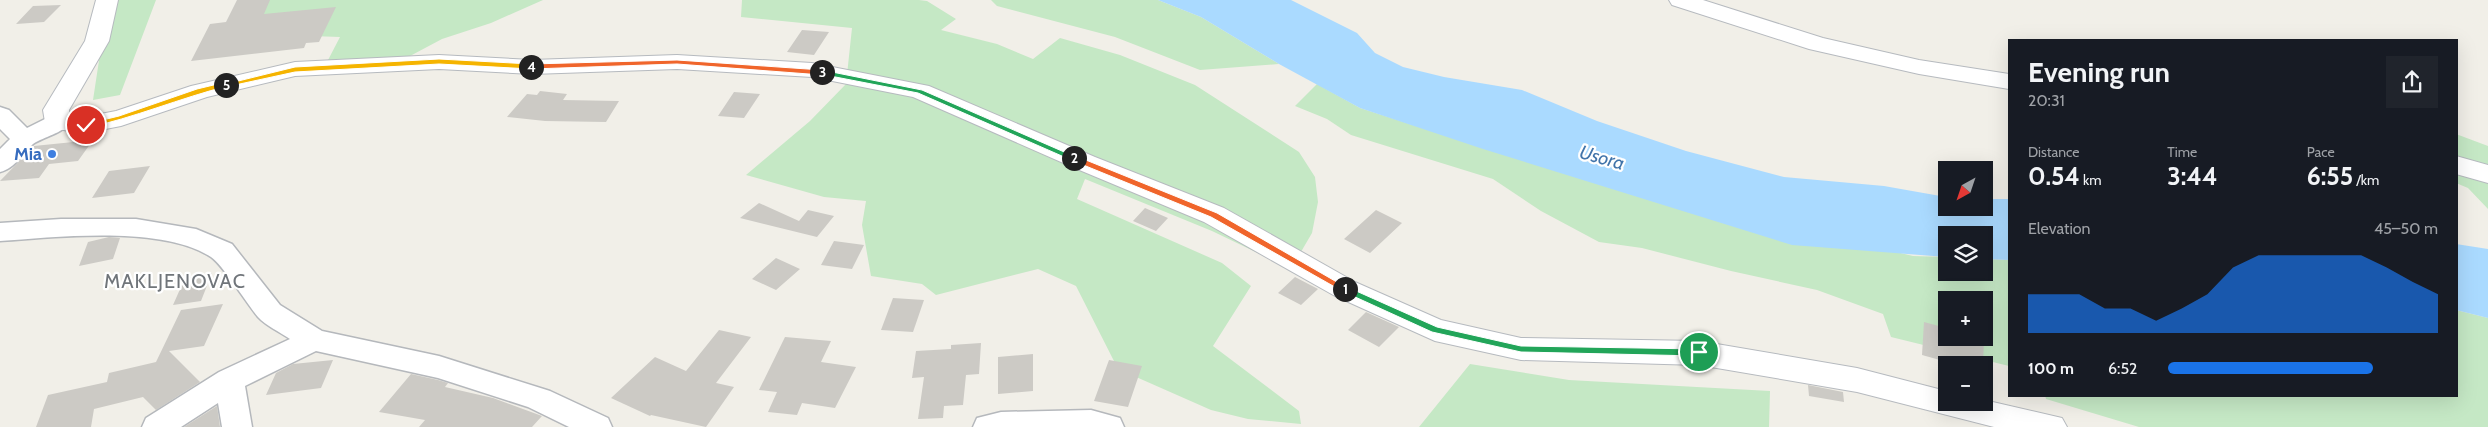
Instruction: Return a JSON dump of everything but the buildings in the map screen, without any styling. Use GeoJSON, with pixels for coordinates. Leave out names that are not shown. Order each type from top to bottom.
{"type":"FeatureCollection","features":[{"type":"Feature","properties":{"kind":"street"},"geometry":{"type":"LineString","coordinates":[[58,122],[56,110],[97,41],[107,0]]}},
{"type":"Feature","properties":{"kind":"street"},"geometry":{"type":"LineString","coordinates":[[1680,0],[1817,44],[1919,67],[2008,82]]}},
{"type":"Feature","properties":{"kind":"street"},"geometry":{"type":"LineString","coordinates":[[0,164],[24,139],[58,122],[86,125],[121,118],[200,91],[295,70],[439,62],[532,67],[677,62],[812,70],[920,91],[1086,163],[1214,215],[1345,289],[1435,330],[1521,349],[1699,352],[1857,380],[1952,405],[2051,427]]}},
{"type":"Feature","properties":{"kind":"street"},"geometry":{"type":"LineString","coordinates":[[0,115],[24,139]]}},
{"type":"Feature","properties":{"kind":"street"},"geometry":{"type":"LineString","coordinates":[[2458,166],[2488,174]]}},
{"type":"Feature","properties":{"kind":"street"},"geometry":{"type":"LineString","coordinates":[[0,232],[61,228],[136,228],[187,236],[222,251],[270,312],[314,340],[439,367],[539,399],[597,427]]}},
{"type":"Feature","properties":{"kind":"street"},"geometry":{"type":"LineString","coordinates":[[157,427],[229,380],[314,340]]}},
{"type":"Feature","properties":{"kind":"street"},"geometry":{"type":"LineString","coordinates":[[229,380],[237,427]]}},
{"type":"Feature","properties":{"kind":"street"},"geometry":{"type":"LineString","coordinates":[[988,427],[1001,424],[1091,422],[1109,427]]}},
{"type":"Feature","properties":{"kind":"green space"},"geometry":{"type":"Polygon","coordinates":[[[114,0],[156,0],[120,95],[93,100],[100,54],[114,0]]]}},
{"type":"Feature","properties":{"kind":"green space"},"geometry":{"type":"Polygon","coordinates":[[[255,0],[543,0],[491,23],[442,39],[395,64],[327,62],[340,37],[311,36],[252,23],[255,0]]]}},
{"type":"Feature","properties":{"kind":"green space"},"geometry":{"type":"Polygon","coordinates":[[[742,0],[927,1],[956,19],[941,30],[997,44],[1033,59],[1060,38],[1120,55],[1195,85],[1299,152],[1315,177],[1318,202],[1312,233],[1291,269],[1212,231],[1085,179],[1077,199],[1222,263],[1251,286],[1213,346],[1299,411],[1301,424],[1248,419],[1211,410],[1118,369],[1076,286],[1038,269],[936,295],[922,284],[871,276],[862,225],[866,201],[824,197],[746,175],[810,121],[846,84],[852,28],[741,17],[742,0]]]}},
{"type":"Feature","properties":{"kind":"green space"},"geometry":{"type":"Polygon","coordinates":[[[991,0],[1158,0],[1201,17],[1279,64],[1200,70],[1115,37],[997,6],[991,0]]]}},
{"type":"Feature","properties":{"kind":"green space"},"geometry":{"type":"Polygon","coordinates":[[[1317,84],[1360,108],[1564,173],[1913,256],[1938,257],[1938,281],[1993,281],[1993,259],[2008,260],[2008,366],[1993,362],[1993,356],[1968,356],[1891,337],[1883,314],[1817,290],[1731,271],[1642,248],[1599,242],[1541,211],[1493,179],[1351,135],[1327,119],[1295,106],[1317,84]]]}},
{"type":"Feature","properties":{"kind":"green space"},"geometry":{"type":"Polygon","coordinates":[[[2458,135],[2488,146],[2488,209],[2468,188],[2458,184],[2458,135]]]}},
{"type":"Feature","properties":{"kind":"green space"},"geometry":{"type":"Polygon","coordinates":[[[2458,310],[2488,318],[2488,427],[2139,427],[2046,399],[2046,397],[2458,397],[2458,310]]]}},
{"type":"Feature","properties":{"kind":"green space"},"geometry":{"type":"Polygon","coordinates":[[[1470,364],[1569,380],[1770,391],[1769,427],[1419,427],[1470,364]]]}},
{"type":"Feature","properties":{"kind":"water","name":"Usora"},"geometry":{"type":"Polygon","coordinates":[[[1158,0],[1291,0],[1357,33],[1375,53],[1403,67],[1444,77],[1522,90],[1597,121],[1686,151],[1784,177],[1884,186],[1938,196],[1938,216],[1993,216],[1993,199],[2008,199],[2008,260],[1993,259],[1993,226],[1938,226],[1938,256],[1792,245],[1483,149],[1360,108],[1279,64],[1201,17],[1158,0]]]}},
{"type":"Feature","properties":{"kind":"water"},"geometry":{"type":"Polygon","coordinates":[[[2458,244],[2488,249],[2488,318],[2458,310],[2458,244]]]}},
{"type":"Feature","properties":{"kind":"place","name":"Mia"},"geometry":{"type":"Point","coordinates":[52,154]}},
{"type":"Feature","properties":{"kind":"district","name":"MAKLJENOVAC"},"geometry":{"type":"Point","coordinates":[175,281]}},
{"type":"Feature","properties":{"kind":"route"},"geometry":{"type":"LineString","coordinates":[[86,125],[121,118],[200,91],[254,77],[295,70],[439,62],[532,67],[677,62],[812,70],[920,91],[1086,163],[1214,215],[1345,289],[1435,330],[1521,349],[1699,352]]}}]}
